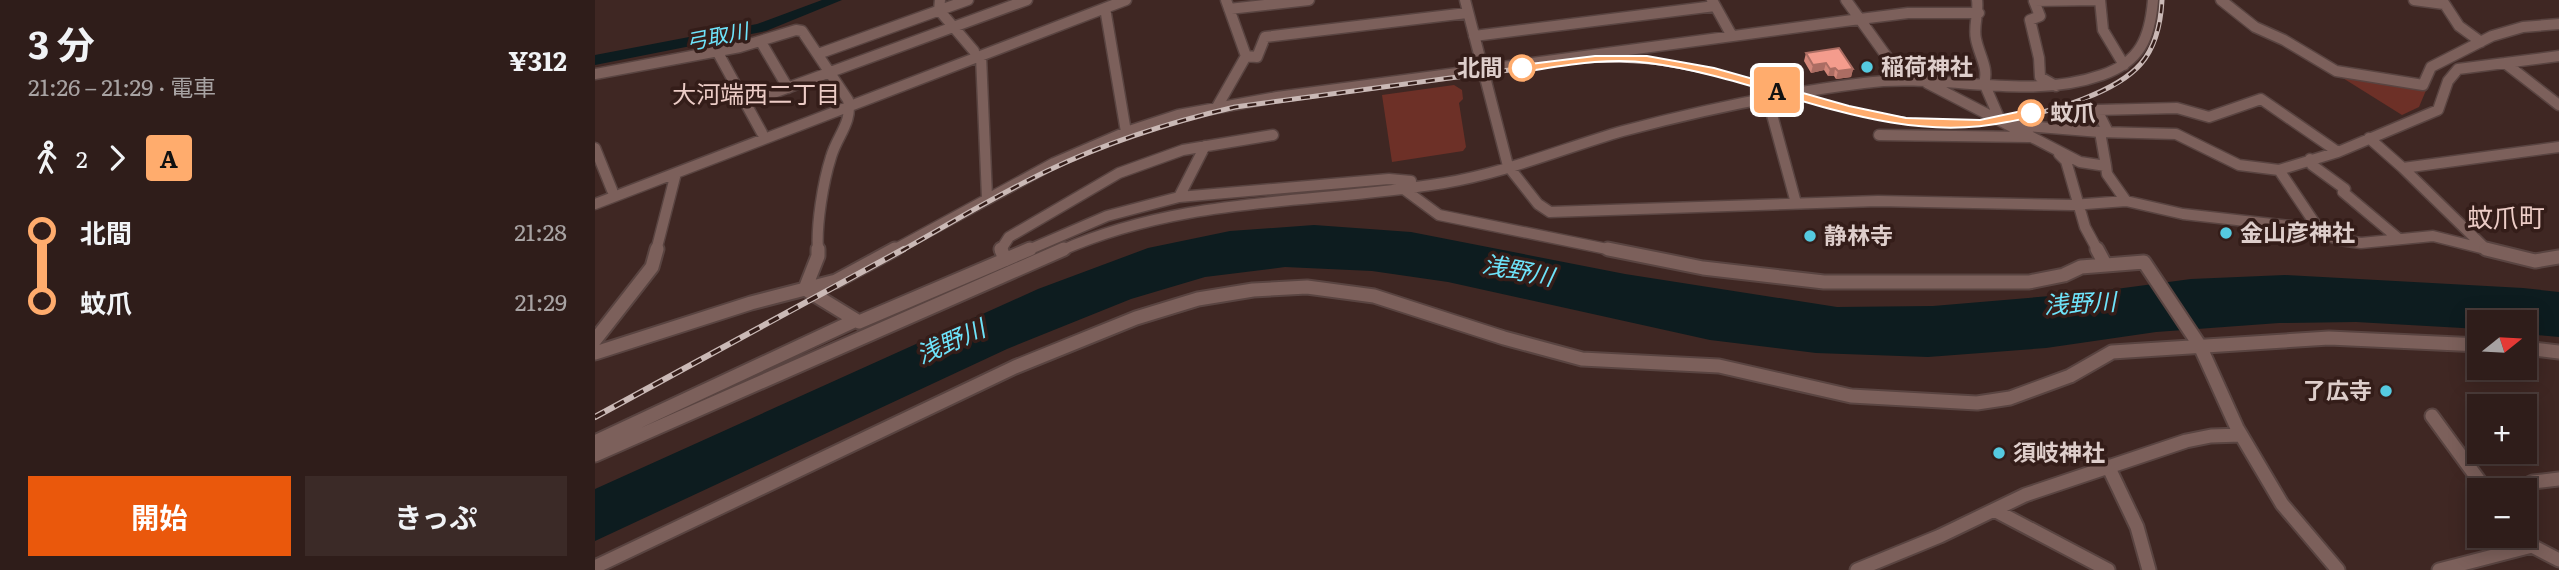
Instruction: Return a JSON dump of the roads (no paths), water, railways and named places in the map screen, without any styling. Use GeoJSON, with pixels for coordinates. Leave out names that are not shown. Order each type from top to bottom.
{"type":"FeatureCollection","features":[{"type":"Feature","properties":{"kind":"street"},"geometry":{"type":"LineString","coordinates":[[818,54],[940,5],[968,0]]}},
{"type":"Feature","properties":{"kind":"street"},"geometry":{"type":"LineString","coordinates":[[746,103],[1027,0]]}},
{"type":"Feature","properties":{"kind":"street"},"geometry":{"type":"LineString","coordinates":[[595,204],[1106,3],[1126,0]]}},
{"type":"Feature","properties":{"kind":"street"},"geometry":{"type":"LineString","coordinates":[[1246,56],[1227,5],[1309,0]]}},
{"type":"Feature","properties":{"kind":"street"},"geometry":{"type":"LineString","coordinates":[[1465,0],[1508,166],[1521,178],[1542,209],[1550,212],[1878,201],[2076,204],[2126,201],[2183,214],[2320,231],[2340,240],[2361,243],[2433,236],[2535,261],[2559,257]]}},
{"type":"Feature","properties":{"kind":"street"},"geometry":{"type":"LineString","coordinates":[[1846,0],[1903,79]]}},
{"type":"Feature","properties":{"kind":"street"},"geometry":{"type":"LineString","coordinates":[[1976,0],[1979,13],[1975,36],[1987,74],[1984,83],[1996,117],[2003,122],[2104,132],[2176,134],[2239,165],[2279,170],[2338,152],[2438,110],[2448,81],[2458,69],[2559,56]]}},
{"type":"Feature","properties":{"kind":"street"},"geometry":{"type":"LineString","coordinates":[[2056,86],[2040,76],[2039,58],[2029,20],[2040,16],[2034,1],[2098,0],[2103,30],[2125,65]]}},
{"type":"Feature","properties":{"kind":"street"},"geometry":{"type":"LineString","coordinates":[[595,455],[1087,239],[1162,216],[1444,183],[1647,125],[1825,89],[1903,79],[2056,86],[2102,75],[2125,65],[2143,50],[2151,33],[2153,0]]}},
{"type":"Feature","properties":{"kind":"street"},"geometry":{"type":"LineString","coordinates":[[2221,0],[2255,27],[2284,40],[2336,71],[2423,85],[2431,67],[2516,26],[2559,24]]}},
{"type":"Feature","properties":{"kind":"street"},"geometry":{"type":"LineString","coordinates":[[2414,0],[2443,2],[2459,26],[2481,42]]}},
{"type":"Feature","properties":{"kind":"street"},"geometry":{"type":"LineString","coordinates":[[1106,3],[1126,132]]}},
{"type":"Feature","properties":{"kind":"street"},"geometry":{"type":"LineString","coordinates":[[1474,36],[1713,3],[1732,36]]}},
{"type":"Feature","properties":{"kind":"street"},"geometry":{"type":"LineString","coordinates":[[940,5],[954,28],[978,54],[987,197]]}},
{"type":"Feature","properties":{"kind":"street"},"geometry":{"type":"LineString","coordinates":[[1246,56],[1257,57],[1265,37],[1467,13]]}},
{"type":"Feature","properties":{"kind":"street"},"geometry":{"type":"LineString","coordinates":[[595,353],[751,303],[836,281],[1054,163],[1126,132],[1178,115],[1481,69],[1860,19],[1908,13],[1979,13]]}},
{"type":"Feature","properties":{"kind":"street"},"geometry":{"type":"LineString","coordinates":[[595,74],[761,42],[796,30],[802,31],[831,72],[849,103],[851,113],[831,157],[817,237],[818,256],[805,289]]}},
{"type":"Feature","properties":{"kind":"street"},"geometry":{"type":"LineString","coordinates":[[761,42],[788,88]]}},
{"type":"Feature","properties":{"kind":"street"},"geometry":{"type":"LineString","coordinates":[[717,51],[762,133]]}},
{"type":"Feature","properties":{"kind":"street"},"geometry":{"type":"LineString","coordinates":[[1217,107],[1246,56]]}},
{"type":"Feature","properties":{"kind":"street"},"geometry":{"type":"LineString","coordinates":[[2505,63],[2559,105]]}},
{"type":"Feature","properties":{"kind":"street"},"geometry":{"type":"LineString","coordinates":[[1921,80],[2059,154],[2080,162],[2106,166]]}},
{"type":"Feature","properties":{"kind":"street"},"geometry":{"type":"LineString","coordinates":[[2126,201],[2107,174],[2104,132],[2097,110],[2177,108],[2209,117],[2261,99],[2338,152]]}},
{"type":"Feature","properties":{"kind":"street"},"geometry":{"type":"LineString","coordinates":[[1768,100],[1795,203]]}},
{"type":"Feature","properties":{"kind":"street"},"geometry":{"type":"LineString","coordinates":[[595,196],[849,103]]}},
{"type":"Feature","properties":{"kind":"street"},"geometry":{"type":"LineString","coordinates":[[1005,260],[1000,251],[1002,244],[1017,230],[1119,173],[1172,153],[1273,135]]}},
{"type":"Feature","properties":{"kind":"street"},"geometry":{"type":"LineString","coordinates":[[1879,135],[2029,137]]}},
{"type":"Feature","properties":{"kind":"street"},"geometry":{"type":"LineString","coordinates":[[2369,138],[2485,248]]}},
{"type":"Feature","properties":{"kind":"street"},"geometry":{"type":"LineString","coordinates":[[1179,197],[1205,146]]}},
{"type":"Feature","properties":{"kind":"street"},"geometry":{"type":"LineString","coordinates":[[2403,168],[2559,147]]}},
{"type":"Feature","properties":{"kind":"street"},"geometry":{"type":"LineString","coordinates":[[595,148],[611,190]]}},
{"type":"Feature","properties":{"kind":"street"},"geometry":{"type":"LineString","coordinates":[[2059,154],[2066,161],[2076,204],[2085,227],[2105,264]]}},
{"type":"Feature","properties":{"kind":"street"},"geometry":{"type":"LineString","coordinates":[[2310,159],[2312,164],[2345,189],[2343,192],[2399,239]]}},
{"type":"Feature","properties":{"kind":"street"},"geometry":{"type":"LineString","coordinates":[[2279,170],[2320,231]]}},
{"type":"Feature","properties":{"kind":"street"},"geometry":{"type":"LineString","coordinates":[[595,340],[652,267],[676,173]]}},
{"type":"Feature","properties":{"kind":"street"},"geometry":{"type":"LineString","coordinates":[[595,442],[857,321],[1107,216],[1179,197],[1389,179],[1444,183]]}},
{"type":"Feature","properties":{"kind":"street"},"geometry":{"type":"LineString","coordinates":[[1401,187],[1439,215],[1757,276],[1875,284],[2029,282],[2064,275],[2081,267],[2144,262],[2198,344],[2241,435],[2282,504],[2338,570]]}},
{"type":"Feature","properties":{"kind":"street"},"geometry":{"type":"LineString","coordinates":[[595,566],[1015,367],[1136,318],[1198,299],[1253,290],[1307,287],[1374,296],[1504,338],[1582,359],[1719,366],[1851,396],[1976,403],[2010,398],[2070,376],[2112,352],[2198,344],[2329,338],[2467,344]]}},
{"type":"Feature","properties":{"kind":"street"},"geometry":{"type":"LineString","coordinates":[[805,289],[857,321]]}},
{"type":"Feature","properties":{"kind":"street"},"geometry":{"type":"LineString","coordinates":[[709,404],[723,391],[857,321]]}},
{"type":"Feature","properties":{"kind":"street"},"geometry":{"type":"LineString","coordinates":[[2537,349],[2559,352]]}},
{"type":"Feature","properties":{"kind":"street"},"geometry":{"type":"LineString","coordinates":[[2432,416],[2477,478]]}},
{"type":"Feature","properties":{"kind":"street"},"geometry":{"type":"LineString","coordinates":[[1857,570],[1996,511],[2025,495],[2186,441],[2211,436],[2241,435]]}},
{"type":"Feature","properties":{"kind":"street"},"geometry":{"type":"LineString","coordinates":[[2108,466],[2137,527],[2149,570]]}},
{"type":"Feature","properties":{"kind":"street"},"geometry":{"type":"LineString","coordinates":[[2537,482],[2559,479]]}},
{"type":"Feature","properties":{"kind":"street"},"geometry":{"type":"LineString","coordinates":[[1996,511],[2108,570]]}},
{"type":"Feature","properties":{"kind":"street"},"geometry":{"type":"LineString","coordinates":[[2537,547],[2558,562]]}},
{"type":"Feature","properties":{"kind":"street"},"geometry":{"type":"LineString","coordinates":[[2439,570],[2507,548]]}},
{"type":"Feature","properties":{"kind":"water","name":"浅野川"},"geometry":{"type":"Polygon","coordinates":[[[1314,225],[1411,232],[1625,274],[1837,307],[1933,306],[2086,293],[2191,279],[2285,275],[2523,288],[2559,292],[2559,337],[2537,335],[2537,310],[2467,310],[2467,328],[2356,322],[2279,323],[2156,332],[2046,348],[1928,357],[1816,353],[1710,340],[1448,282],[1372,271],[1285,267],[1205,277],[1131,299],[1007,349],[595,541],[595,489],[1038,289],[1148,248],[1230,231],[1314,225]]]}},
{"type":"Feature","properties":{"kind":"waterway","name":"弓取川"},"geometry":{"type":"LineString","coordinates":[[595,60],[761,28],[835,0]]}},
{"type":"Feature","properties":{"kind":"railway"},"geometry":{"type":"LineString","coordinates":[[901,251],[1047,171],[1116,142],[1187,119],[1235,107],[1576,61],[1610,60],[1666,64],[1721,75],[1872,114],[1921,121],[1972,123],[2026,116],[2083,99],[2130,74],[2141,64],[2156,37],[2162,0]]}},
{"type":"Feature","properties":{"kind":"railway"},"geometry":{"type":"LineString","coordinates":[[595,417],[904,249]]}},
{"type":"Feature","properties":{"kind":"train","name":"A"},"geometry":{"type":"LineString","coordinates":[[1522,68],[1595,59],[1647,59],[1714,72],[1847,110],[1906,121],[1952,125],[1980,124],[2031,113]]}},
{"type":"Feature","properties":{"kind":"place","name":"稲荷神社"},"geometry":{"type":"Point","coordinates":[1867,67]}},
{"type":"Feature","properties":{"kind":"place","name":"北間"},"geometry":{"type":"Point","coordinates":[1522,68]}},
{"type":"Feature","properties":{"kind":"place","name":"蚊爪"},"geometry":{"type":"Point","coordinates":[2031,113]}},
{"type":"Feature","properties":{"kind":"place","name":"金山彦神社"},"geometry":{"type":"Point","coordinates":[2226,233]}},
{"type":"Feature","properties":{"kind":"place","name":"静林寺"},"geometry":{"type":"Point","coordinates":[1810,236]}},
{"type":"Feature","properties":{"kind":"place","name":"了広寺"},"geometry":{"type":"Point","coordinates":[2386,391]}},
{"type":"Feature","properties":{"kind":"place","name":"須岐神社"},"geometry":{"type":"Point","coordinates":[1999,453]}},
{"type":"Feature","properties":{"kind":"district","name":"大河端西二丁目"},"geometry":{"type":"Point","coordinates":[756,95]}},
{"type":"Feature","properties":{"kind":"district","name":"蚊爪町"},"geometry":{"type":"Point","coordinates":[2506,218]}}]}
